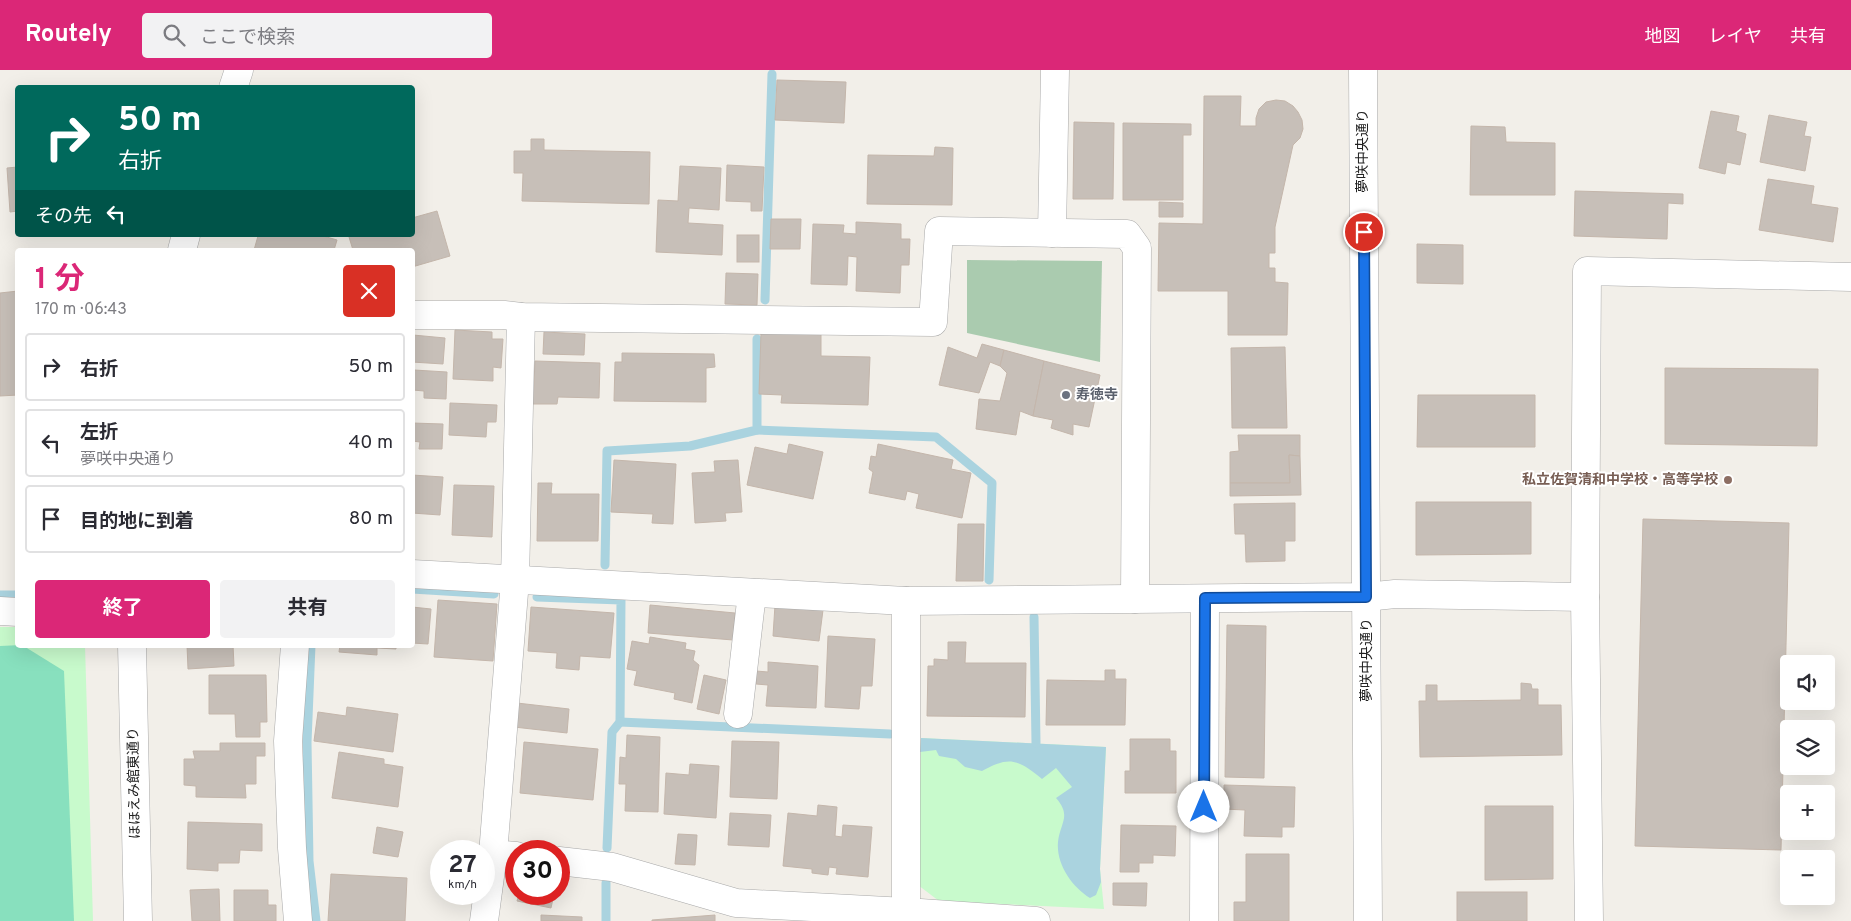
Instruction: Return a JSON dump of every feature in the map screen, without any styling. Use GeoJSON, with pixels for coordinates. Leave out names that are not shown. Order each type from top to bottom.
{"type":"FeatureCollection","features":[{"type":"Feature","properties":{"kind":"street"},"geometry":{"type":"LineString","coordinates":[[234,85],[239,70]]}},
{"type":"Feature","properties":{"kind":"street"},"geometry":{"type":"LineString","coordinates":[[1052,233],[1055,70]]}},
{"type":"Feature","properties":{"kind":"street","name":"夢咲中央通り"},"geometry":{"type":"LineString","coordinates":[[1363,70],[1368,921]]}},
{"type":"Feature","properties":{"kind":"street"},"geometry":{"type":"LineString","coordinates":[[415,315],[933,322],[939,231],[1127,234],[1136,248],[1135,599]]}},
{"type":"Feature","properties":{"kind":"street"},"geometry":{"type":"LineString","coordinates":[[1589,921],[1585,597],[1587,271],[1851,277]]}},
{"type":"Feature","properties":{"kind":"street"},"geometry":{"type":"LineString","coordinates":[[505,840],[521,317]]}},
{"type":"Feature","properties":{"kind":"street"},"geometry":{"type":"LineString","coordinates":[[415,574],[906,600],[1366,597],[1395,594],[1585,597]]}},
{"type":"Feature","properties":{"kind":"street"},"geometry":{"type":"LineString","coordinates":[[738,714],[752,592]]}},
{"type":"Feature","properties":{"kind":"street"},"geometry":{"type":"LineString","coordinates":[[1204,921],[1205,598]]}},
{"type":"Feature","properties":{"kind":"street"},"geometry":{"type":"LineString","coordinates":[[906,600],[906,916]]}},
{"type":"Feature","properties":{"kind":"street"},"geometry":{"type":"LineString","coordinates":[[0,612],[15,612]]}},
{"type":"Feature","properties":{"kind":"street","name":"ほほえみ館東通り"},"geometry":{"type":"LineString","coordinates":[[132,648],[138,921]]}},
{"type":"Feature","properties":{"kind":"street"},"geometry":{"type":"LineString","coordinates":[[295,648],[288,741],[292,848],[298,921]]}},
{"type":"Feature","properties":{"kind":"street"},"geometry":{"type":"LineString","coordinates":[[484,921],[505,855]]}},
{"type":"Feature","properties":{"kind":"street"},"geometry":{"type":"LineString","coordinates":[[570,862],[612,867],[736,912],[1036,921]]}},
{"type":"Feature","properties":{"kind":"green space"},"geometry":{"type":"Polygon","coordinates":[[[967,260],[1102,261],[1100,362],[967,333],[967,260]]]}},
{"type":"Feature","properties":{"kind":"green space"},"geometry":{"type":"Polygon","coordinates":[[[0,627],[15,627],[15,648],[85,648],[93,921],[0,921],[0,627]]]}},
{"type":"Feature","properties":{"kind":"green space"},"geometry":{"type":"Polygon","coordinates":[[[15,645],[15,648],[27,648],[64,671],[74,921],[0,921],[0,646],[15,645]]]}},
{"type":"Feature","properties":{"kind":"green space"},"geometry":{"type":"Polygon","coordinates":[[[921,738],[1106,747],[1100,869],[1104,909],[939,901],[918,885],[921,738]]]}},
{"type":"Feature","properties":{"kind":"water"},"geometry":{"type":"Polygon","coordinates":[[[921,738],[1106,747],[1101,882],[1096,895],[1090,898],[1077,888],[1062,866],[1058,842],[1064,815],[1061,804],[1056,798],[1072,787],[1056,768],[1042,779],[1026,767],[1013,762],[999,763],[982,771],[965,767],[956,759],[939,756],[936,750],[920,752],[921,738]]]}},
{"type":"Feature","properties":{"kind":"building"},"geometry":{"type":"Polygon","coordinates":[[[777,80],[846,82],[844,123],[775,120],[777,80]]]}},
{"type":"Feature","properties":{"kind":"building"},"geometry":{"type":"Polygon","coordinates":[[[1204,96],[1241,96],[1240,126],[1256,126],[1259,109],[1266,102],[1276,100],[1285,101],[1293,106],[1302,120],[1303,129],[1300,138],[1293,145],[1275,227],[1275,253],[1269,253],[1269,268],[1275,268],[1275,282],[1288,283],[1287,335],[1228,335],[1228,291],[1158,291],[1159,223],[1203,224],[1204,96]]]}},
{"type":"Feature","properties":{"kind":"building"},"geometry":{"type":"Polygon","coordinates":[[[1711,111],[1739,116],[1736,131],[1746,134],[1740,165],[1727,162],[1725,174],[1699,168],[1711,111]]]}},
{"type":"Feature","properties":{"kind":"building"},"geometry":{"type":"Polygon","coordinates":[[[1769,115],[1807,122],[1804,136],[1811,137],[1805,171],[1760,162],[1769,115]]]}},
{"type":"Feature","properties":{"kind":"building"},"geometry":{"type":"Polygon","coordinates":[[[1074,122],[1114,123],[1113,199],[1073,199],[1074,122]]]}},
{"type":"Feature","properties":{"kind":"building"},"geometry":{"type":"Polygon","coordinates":[[[1123,123],[1191,124],[1191,135],[1183,135],[1183,200],[1123,200],[1123,123]]]}},
{"type":"Feature","properties":{"kind":"building"},"geometry":{"type":"Polygon","coordinates":[[[1471,126],[1505,127],[1506,142],[1555,143],[1555,195],[1470,195],[1471,126]]]}},
{"type":"Feature","properties":{"kind":"building"},"geometry":{"type":"Polygon","coordinates":[[[531,139],[544,139],[544,150],[650,152],[649,204],[522,201],[523,173],[514,173],[514,151],[531,151],[531,139]]]}},
{"type":"Feature","properties":{"kind":"building"},"geometry":{"type":"Polygon","coordinates":[[[935,147],[953,148],[952,205],[867,204],[868,155],[934,156],[935,147]]]}},
{"type":"Feature","properties":{"kind":"building"},"geometry":{"type":"Polygon","coordinates":[[[727,165],[764,167],[762,211],[751,211],[751,202],[726,201],[727,165]]]}},
{"type":"Feature","properties":{"kind":"building"},"geometry":{"type":"Polygon","coordinates":[[[680,166],[721,168],[719,210],[689,208],[688,223],[723,225],[722,255],[656,252],[658,200],[678,201],[680,166]]]}},
{"type":"Feature","properties":{"kind":"building"},"geometry":{"type":"Polygon","coordinates":[[[15,167],[15,211],[10,212],[7,168],[15,167]]]}},
{"type":"Feature","properties":{"kind":"building"},"geometry":{"type":"Polygon","coordinates":[[[1768,179],[1814,186],[1811,204],[1838,208],[1833,242],[1759,230],[1768,179]]]}},
{"type":"Feature","properties":{"kind":"building"},"geometry":{"type":"Polygon","coordinates":[[[1575,191],[1683,194],[1683,204],[1668,203],[1667,239],[1574,236],[1575,191]]]}},
{"type":"Feature","properties":{"kind":"building"},"geometry":{"type":"Polygon","coordinates":[[[1159,202],[1183,203],[1183,217],[1159,217],[1159,202]]]}},
{"type":"Feature","properties":{"kind":"building"},"geometry":{"type":"Polygon","coordinates":[[[437,211],[450,256],[415,266],[415,248],[352,248],[349,237],[415,237],[415,217],[437,211]]]}},
{"type":"Feature","properties":{"kind":"building"},"geometry":{"type":"Polygon","coordinates":[[[771,219],[801,219],[800,249],[770,249],[771,219]]]}},
{"type":"Feature","properties":{"kind":"building"},"geometry":{"type":"Polygon","coordinates":[[[856,222],[901,224],[901,239],[910,239],[909,265],[901,265],[900,293],[856,291],[857,257],[848,256],[847,285],[811,284],[813,224],[844,225],[843,233],[856,234],[856,222]]]}},
{"type":"Feature","properties":{"kind":"building"},"geometry":{"type":"Polygon","coordinates":[[[737,235],[759,235],[759,262],[737,262],[737,235]]]}},
{"type":"Feature","properties":{"kind":"building"},"geometry":{"type":"Polygon","coordinates":[[[258,237],[327,237],[337,240],[335,248],[255,248],[258,237]]]}},
{"type":"Feature","properties":{"kind":"building"},"geometry":{"type":"Polygon","coordinates":[[[1417,244],[1463,245],[1463,284],[1417,283],[1417,244]]]}},
{"type":"Feature","properties":{"kind":"building"},"geometry":{"type":"Polygon","coordinates":[[[726,273],[758,274],[757,305],[725,304],[726,273]]]}},
{"type":"Feature","properties":{"kind":"building"},"geometry":{"type":"Polygon","coordinates":[[[15,291],[15,395],[0,396],[0,293],[15,291]]]}},
{"type":"Feature","properties":{"kind":"building"},"geometry":{"type":"Polygon","coordinates":[[[455,330],[492,332],[492,339],[503,339],[501,368],[493,367],[493,381],[453,379],[455,330]]]}},
{"type":"Feature","properties":{"kind":"building"},"geometry":{"type":"Polygon","coordinates":[[[544,332],[585,334],[584,355],[543,354],[544,332]]]}},
{"type":"Feature","properties":{"kind":"building"},"geometry":{"type":"Polygon","coordinates":[[[761,333],[821,334],[821,356],[870,357],[868,405],[781,403],[782,395],[759,394],[761,333]]]}},
{"type":"Feature","properties":{"kind":"building"},"geometry":{"type":"Polygon","coordinates":[[[415,335],[445,338],[443,364],[415,362],[415,335]]]}},
{"type":"Feature","properties":{"kind":"building"},"geometry":{"type":"Polygon","coordinates":[[[982,344],[1004,350],[1000,366],[990,362],[979,393],[939,385],[948,347],[977,358],[982,344]]]}},
{"type":"Feature","properties":{"kind":"building"},"geometry":{"type":"Polygon","coordinates":[[[1285,347],[1287,428],[1232,428],[1231,348],[1285,347]]]}},
{"type":"Feature","properties":{"kind":"building"},"geometry":{"type":"Polygon","coordinates":[[[1004,350],[1044,361],[1033,416],[1020,411],[1016,435],[976,429],[979,399],[1000,401],[1007,373],[1000,366],[1004,350]]]}},
{"type":"Feature","properties":{"kind":"building"},"geometry":{"type":"Polygon","coordinates":[[[622,353],[714,354],[715,367],[706,368],[706,402],[614,401],[615,362],[622,362],[622,353]]]}},
{"type":"Feature","properties":{"kind":"building"},"geometry":{"type":"Polygon","coordinates":[[[535,361],[600,363],[599,398],[558,397],[557,404],[533,404],[535,361]]]}},
{"type":"Feature","properties":{"kind":"building","name":"寿徳寺"},"geometry":{"type":"Polygon","coordinates":[[[1044,361],[1100,375],[1089,427],[1073,424],[1073,435],[1051,428],[1053,420],[1033,416],[1044,361]]]}},
{"type":"Feature","properties":{"kind":"building"},"geometry":{"type":"Polygon","coordinates":[[[1665,368],[1818,369],[1817,446],[1665,444],[1665,368]]]}},
{"type":"Feature","properties":{"kind":"building"},"geometry":{"type":"Polygon","coordinates":[[[415,370],[447,372],[446,399],[424,398],[424,391],[415,390],[415,370]]]}},
{"type":"Feature","properties":{"kind":"building"},"geometry":{"type":"Polygon","coordinates":[[[1418,395],[1535,395],[1535,447],[1417,447],[1418,395]]]}},
{"type":"Feature","properties":{"kind":"building"},"geometry":{"type":"Polygon","coordinates":[[[450,403],[497,405],[496,422],[487,422],[486,437],[449,435],[450,403]]]}},
{"type":"Feature","properties":{"kind":"building"},"geometry":{"type":"Polygon","coordinates":[[[415,423],[443,424],[442,449],[419,449],[420,442],[415,441],[415,423]]]}},
{"type":"Feature","properties":{"kind":"building"},"geometry":{"type":"Polygon","coordinates":[[[1238,435],[1300,435],[1300,456],[1289,455],[1290,483],[1230,483],[1230,452],[1239,451],[1238,435]]]}},
{"type":"Feature","properties":{"kind":"building"},"geometry":{"type":"Polygon","coordinates":[[[789,444],[823,452],[813,499],[747,485],[755,447],[787,454],[789,444]]]}},
{"type":"Feature","properties":{"kind":"building"},"geometry":{"type":"Polygon","coordinates":[[[878,444],[953,460],[951,469],[971,473],[962,518],[916,508],[919,494],[907,491],[905,500],[869,493],[873,472],[869,469],[871,456],[876,457],[878,444]]]}},
{"type":"Feature","properties":{"kind":"building"},"geometry":{"type":"Polygon","coordinates":[[[1289,455],[1300,456],[1301,495],[1230,496],[1230,483],[1290,483],[1289,455]]]}},
{"type":"Feature","properties":{"kind":"building"},"geometry":{"type":"Polygon","coordinates":[[[614,460],[676,464],[673,524],[652,523],[653,514],[611,512],[614,460]]]}},
{"type":"Feature","properties":{"kind":"building"},"geometry":{"type":"Polygon","coordinates":[[[738,460],[742,512],[725,513],[726,521],[695,523],[692,473],[715,472],[714,461],[738,460]]]}},
{"type":"Feature","properties":{"kind":"building"},"geometry":{"type":"Polygon","coordinates":[[[415,475],[443,477],[440,515],[415,513],[415,475]]]}},
{"type":"Feature","properties":{"kind":"building"},"geometry":{"type":"Polygon","coordinates":[[[538,483],[552,483],[551,494],[599,494],[598,541],[537,541],[538,483]]]}},
{"type":"Feature","properties":{"kind":"building"},"geometry":{"type":"Polygon","coordinates":[[[454,485],[494,486],[492,537],[452,535],[454,485]]]}},
{"type":"Feature","properties":{"kind":"building"},"geometry":{"type":"Polygon","coordinates":[[[1416,502],[1531,502],[1531,554],[1416,555],[1416,502]]]}},
{"type":"Feature","properties":{"kind":"building"},"geometry":{"type":"Polygon","coordinates":[[[1295,503],[1295,541],[1285,541],[1285,561],[1246,562],[1245,534],[1235,534],[1234,504],[1295,503]]]}},
{"type":"Feature","properties":{"kind":"building"},"geometry":{"type":"Polygon","coordinates":[[[1643,519],[1789,523],[1786,655],[1780,655],[1780,710],[1784,710],[1784,720],[1780,720],[1780,775],[1783,775],[1783,785],[1780,785],[1781,850],[1635,846],[1643,519]]]}},
{"type":"Feature","properties":{"kind":"building"},"geometry":{"type":"Polygon","coordinates":[[[958,524],[984,524],[983,581],[956,581],[958,524]]]}},
{"type":"Feature","properties":{"kind":"building"},"geometry":{"type":"Polygon","coordinates":[[[438,600],[497,604],[493,661],[434,657],[438,600]]]}},
{"type":"Feature","properties":{"kind":"building"},"geometry":{"type":"Polygon","coordinates":[[[650,605],[735,613],[733,640],[648,633],[650,605]]]}},
{"type":"Feature","properties":{"kind":"building"},"geometry":{"type":"Polygon","coordinates":[[[775,605],[823,610],[819,641],[773,636],[775,605]]]}},
{"type":"Feature","properties":{"kind":"building"},"geometry":{"type":"Polygon","coordinates":[[[415,607],[431,609],[428,644],[415,643],[415,607]]]}},
{"type":"Feature","properties":{"kind":"building"},"geometry":{"type":"Polygon","coordinates":[[[531,607],[614,613],[610,658],[580,656],[579,670],[556,668],[557,653],[528,651],[531,607]]]}},
{"type":"Feature","properties":{"kind":"building"},"geometry":{"type":"Polygon","coordinates":[[[1227,625],[1266,626],[1264,778],[1225,777],[1227,625]]]}},
{"type":"Feature","properties":{"kind":"building"},"geometry":{"type":"Polygon","coordinates":[[[828,636],[875,639],[872,686],[861,686],[859,709],[825,707],[828,636]]]}},
{"type":"Feature","properties":{"kind":"building"},"geometry":{"type":"Polygon","coordinates":[[[650,637],[686,643],[685,649],[695,651],[693,660],[699,665],[692,703],[674,699],[675,693],[634,685],[637,671],[627,669],[632,641],[649,644],[650,637]]]}},
{"type":"Feature","properties":{"kind":"building"},"geometry":{"type":"Polygon","coordinates":[[[948,642],[966,642],[965,663],[1026,663],[1025,717],[927,716],[928,666],[934,666],[934,659],[948,660],[948,642]]]}},
{"type":"Feature","properties":{"kind":"building"},"geometry":{"type":"Polygon","coordinates":[[[187,648],[233,648],[234,666],[188,669],[187,648]]]}},
{"type":"Feature","properties":{"kind":"building"},"geometry":{"type":"Polygon","coordinates":[[[340,648],[377,648],[377,655],[339,652],[340,648]]]}},
{"type":"Feature","properties":{"kind":"building"},"geometry":{"type":"Polygon","coordinates":[[[768,662],[818,666],[816,708],[766,706],[768,685],[756,684],[756,671],[768,672],[768,662]]]}},
{"type":"Feature","properties":{"kind":"building"},"geometry":{"type":"Polygon","coordinates":[[[1105,670],[1115,670],[1115,679],[1126,679],[1125,725],[1046,725],[1047,680],[1105,681],[1105,670]]]}},
{"type":"Feature","properties":{"kind":"building"},"geometry":{"type":"Polygon","coordinates":[[[209,675],[266,675],[267,722],[260,722],[260,737],[236,737],[235,714],[209,714],[209,675]]]}},
{"type":"Feature","properties":{"kind":"building"},"geometry":{"type":"Polygon","coordinates":[[[704,675],[726,680],[719,714],[697,709],[704,675]]]}},
{"type":"Feature","properties":{"kind":"building"},"geometry":{"type":"Polygon","coordinates":[[[1521,683],[1531,684],[1532,689],[1538,689],[1538,705],[1561,705],[1562,755],[1420,757],[1419,701],[1426,701],[1426,685],[1437,685],[1437,701],[1521,700],[1521,683]]]}},
{"type":"Feature","properties":{"kind":"building"},"geometry":{"type":"Polygon","coordinates":[[[517,703],[569,709],[567,733],[514,727],[517,703]]]}},
{"type":"Feature","properties":{"kind":"building"},"geometry":{"type":"Polygon","coordinates":[[[347,707],[398,714],[393,752],[314,741],[318,712],[346,716],[347,707]]]}},
{"type":"Feature","properties":{"kind":"building"},"geometry":{"type":"Polygon","coordinates":[[[627,735],[660,737],[658,812],[625,811],[626,784],[619,784],[620,757],[626,758],[627,735]]]}},
{"type":"Feature","properties":{"kind":"building"},"geometry":{"type":"Polygon","coordinates":[[[1130,739],[1170,739],[1170,751],[1176,751],[1176,793],[1125,793],[1125,771],[1130,771],[1130,739]]]}},
{"type":"Feature","properties":{"kind":"building"},"geometry":{"type":"Polygon","coordinates":[[[732,741],[779,742],[777,799],[730,797],[732,741]]]}},
{"type":"Feature","properties":{"kind":"building"},"geometry":{"type":"Polygon","coordinates":[[[524,742],[598,749],[593,800],[520,793],[524,742]]]}},
{"type":"Feature","properties":{"kind":"building"},"geometry":{"type":"Polygon","coordinates":[[[220,743],[265,743],[265,756],[256,756],[256,784],[245,784],[246,798],[196,797],[196,786],[184,785],[184,759],[195,759],[193,751],[220,751],[220,743]]]}},
{"type":"Feature","properties":{"kind":"building"},"geometry":{"type":"Polygon","coordinates":[[[339,752],[384,759],[384,764],[403,767],[398,807],[332,798],[339,752]]]}},
{"type":"Feature","properties":{"kind":"building"},"geometry":{"type":"Polygon","coordinates":[[[690,764],[719,766],[716,818],[664,814],[666,773],[689,775],[690,764]]]}},
{"type":"Feature","properties":{"kind":"building"},"geometry":{"type":"Polygon","coordinates":[[[1224,785],[1295,787],[1294,827],[1282,827],[1282,837],[1244,836],[1245,810],[1224,809],[1224,785]]]}},
{"type":"Feature","properties":{"kind":"building"},"geometry":{"type":"Polygon","coordinates":[[[818,805],[837,807],[835,836],[842,837],[843,825],[872,827],[868,877],[836,874],[837,868],[829,867],[828,875],[812,873],[812,869],[783,866],[788,813],[817,816],[818,805]]]}},
{"type":"Feature","properties":{"kind":"building"},"geometry":{"type":"Polygon","coordinates":[[[1485,806],[1553,806],[1553,879],[1485,880],[1485,806]]]}},
{"type":"Feature","properties":{"kind":"building"},"geometry":{"type":"Polygon","coordinates":[[[730,813],[771,815],[769,847],[728,845],[730,813]]]}},
{"type":"Feature","properties":{"kind":"building"},"geometry":{"type":"Polygon","coordinates":[[[188,822],[262,824],[262,851],[240,850],[239,863],[218,863],[218,871],[187,869],[188,822]]]}},
{"type":"Feature","properties":{"kind":"building"},"geometry":{"type":"Polygon","coordinates":[[[1121,825],[1176,826],[1175,856],[1153,855],[1153,863],[1139,863],[1139,872],[1120,872],[1121,825]]]}},
{"type":"Feature","properties":{"kind":"building"},"geometry":{"type":"Polygon","coordinates":[[[377,827],[403,832],[398,857],[373,853],[377,827]]]}},
{"type":"Feature","properties":{"kind":"building"},"geometry":{"type":"Polygon","coordinates":[[[678,834],[697,835],[695,865],[675,864],[678,834]]]}},
{"type":"Feature","properties":{"kind":"building"},"geometry":{"type":"Polygon","coordinates":[[[1246,854],[1289,854],[1289,921],[1234,921],[1234,902],[1246,902],[1246,854]]]}},
{"type":"Feature","properties":{"kind":"building"},"geometry":{"type":"Polygon","coordinates":[[[331,874],[407,878],[405,921],[328,921],[331,874]]]}},
{"type":"Feature","properties":{"kind":"building"},"geometry":{"type":"Polygon","coordinates":[[[1113,883],[1147,883],[1146,906],[1113,905],[1113,883]]]}},
{"type":"Feature","properties":{"kind":"building"},"geometry":{"type":"Polygon","coordinates":[[[219,889],[220,921],[192,921],[190,890],[219,889]]]}},
{"type":"Feature","properties":{"kind":"building"},"geometry":{"type":"Polygon","coordinates":[[[234,890],[268,890],[268,905],[276,905],[276,921],[234,921],[234,890]]]}},
{"type":"Feature","properties":{"kind":"building"},"geometry":{"type":"Polygon","coordinates":[[[1457,892],[1527,892],[1527,921],[1457,921],[1457,892]]]}},
{"type":"Feature","properties":{"kind":"building"},"geometry":{"type":"Polygon","coordinates":[[[536,905],[552,905],[551,908],[536,905]]]}},
{"type":"Feature","properties":{"kind":"building"},"geometry":{"type":"Polygon","coordinates":[[[541,915],[582,917],[582,921],[541,921],[541,915]]]}},
{"type":"Feature","properties":{"kind":"building"},"geometry":{"type":"Polygon","coordinates":[[[715,915],[715,921],[652,921],[652,920],[715,915]]]}},
{"type":"Feature","properties":{"kind":"waterway"},"geometry":{"type":"LineString","coordinates":[[765,300],[772,74]]}},
{"type":"Feature","properties":{"kind":"waterway"},"geometry":{"type":"LineString","coordinates":[[605,565],[607,451],[690,446],[757,430],[757,339]]}},
{"type":"Feature","properties":{"kind":"waterway"},"geometry":{"type":"LineString","coordinates":[[757,430],[936,437],[992,483],[989,580]]}},
{"type":"Feature","properties":{"kind":"waterway"},"geometry":{"type":"LineString","coordinates":[[415,589],[494,594]]}},
{"type":"Feature","properties":{"kind":"waterway"},"geometry":{"type":"LineString","coordinates":[[0,595],[15,595]]}},
{"type":"Feature","properties":{"kind":"waterway"},"geometry":{"type":"LineString","coordinates":[[537,597],[621,600],[620,722],[612,732],[607,848]]}},
{"type":"Feature","properties":{"kind":"waterway"},"geometry":{"type":"LineString","coordinates":[[1034,617],[1036,743]]}},
{"type":"Feature","properties":{"kind":"waterway"},"geometry":{"type":"LineString","coordinates":[[311,648],[307,742],[309,861],[316,921]]}},
{"type":"Feature","properties":{"kind":"waterway"},"geometry":{"type":"LineString","coordinates":[[620,722],[890,734]]}},
{"type":"Feature","properties":{"kind":"waterway"},"geometry":{"type":"LineString","coordinates":[[606,883],[606,921]]}},
{"type":"Feature","properties":{"kind":"place","name":"寿徳寺"},"geometry":{"type":"Point","coordinates":[1066,395]}},
{"type":"Feature","properties":{"kind":"place","name":"私立佐賀清和中学校・高等学校"},"geometry":{"type":"Point","coordinates":[1728,480]}},
{"type":"Feature","properties":{"kind":"route"},"geometry":{"type":"LineString","coordinates":[[1204,807],[1205,598],[1366,597],[1364,232]]}}]}
